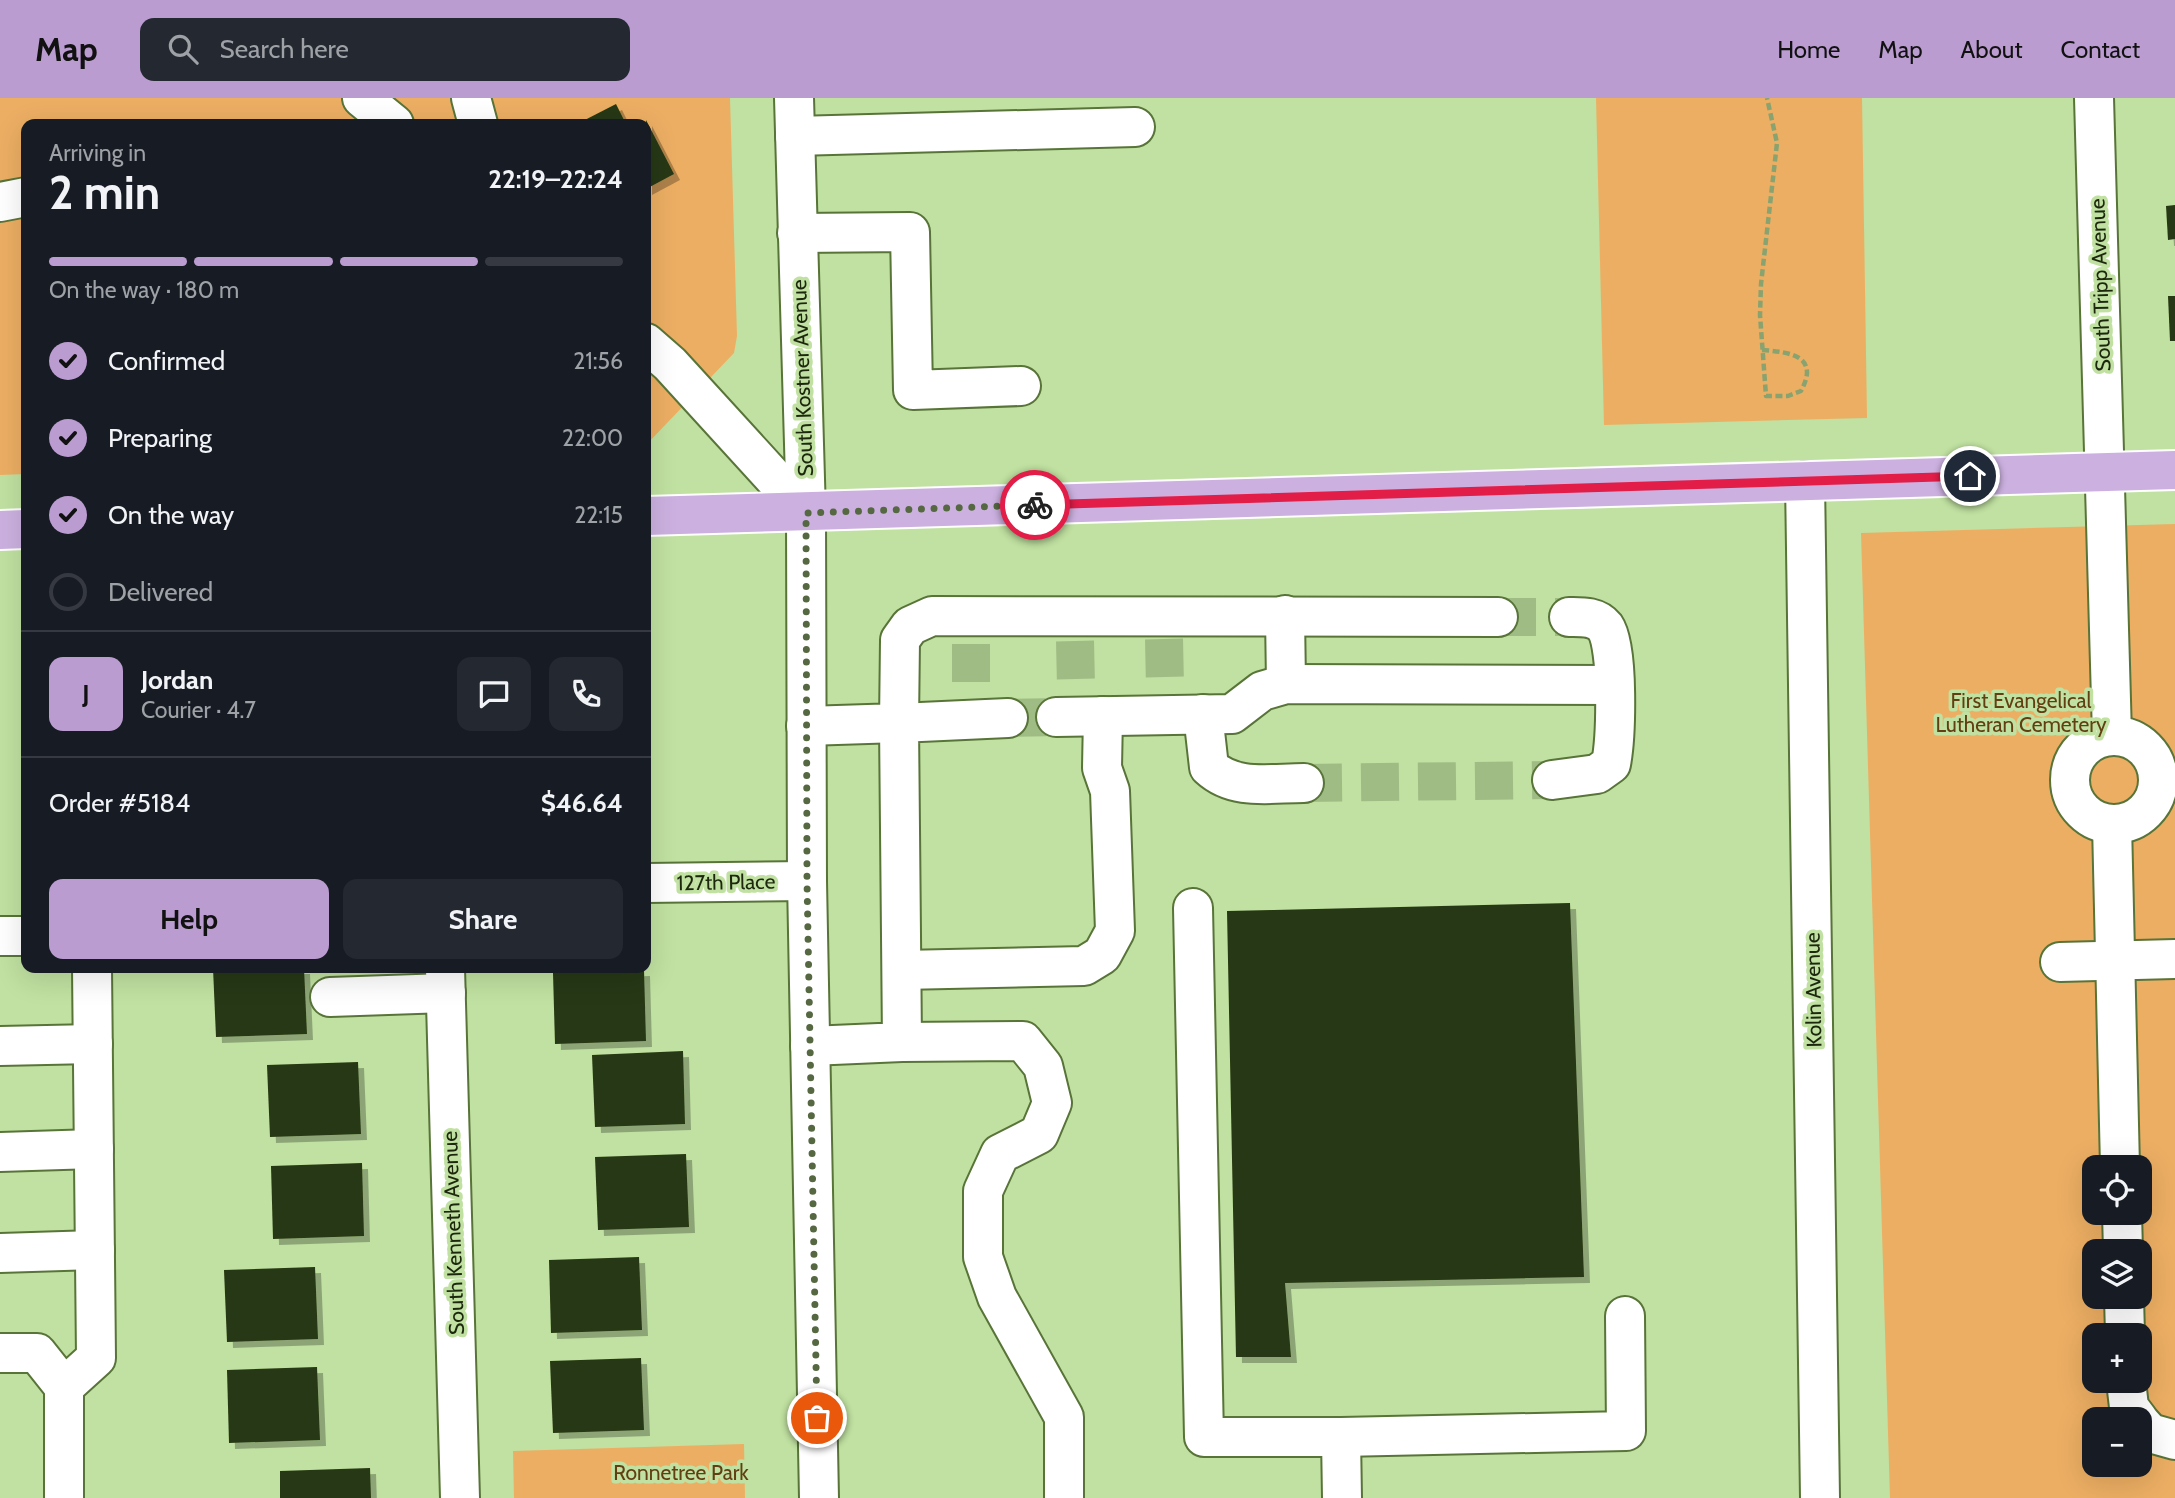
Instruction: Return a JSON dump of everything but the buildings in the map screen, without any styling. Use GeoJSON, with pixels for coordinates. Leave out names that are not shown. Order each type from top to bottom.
{"type":"FeatureCollection","features":[{"type":"Feature","properties":{"kind":"main road"},"geometry":{"type":"LineString","coordinates":[[651,516],[2175,470]]}},
{"type":"Feature","properties":{"kind":"main road"},"geometry":{"type":"LineString","coordinates":[[0,530],[21,529]]}},
{"type":"Feature","properties":{"kind":"street"},"geometry":{"type":"LineString","coordinates":[[362,98],[388,119]]}},
{"type":"Feature","properties":{"kind":"street"},"geometry":{"type":"LineString","coordinates":[[471,98],[477,119]]}},
{"type":"Feature","properties":{"kind":"street","name":"South Kostner Avenue"},"geometry":{"type":"LineString","coordinates":[[794,98],[806,513],[807,881],[819,1498]]}},
{"type":"Feature","properties":{"kind":"street","name":"South Tripp Avenue"},"geometry":{"type":"LineString","coordinates":[[2094,98],[2112,735]]}},
{"type":"Feature","properties":{"kind":"street"},"geometry":{"type":"LineString","coordinates":[[795,136],[1135,127]]}},
{"type":"Feature","properties":{"kind":"street"},"geometry":{"type":"LineString","coordinates":[[0,202],[21,198]]}},
{"type":"Feature","properties":{"kind":"street"},"geometry":{"type":"LineString","coordinates":[[797,233],[910,232],[913,390],[1021,386]]}},
{"type":"Feature","properties":{"kind":"street"},"geometry":{"type":"LineString","coordinates":[[651,347],[670,364],[806,513]]}},
{"type":"Feature","properties":{"kind":"street","name":"Kolin Avenue"},"geometry":{"type":"LineString","coordinates":[[1805,481],[1820,1498]]}},
{"type":"Feature","properties":{"kind":"street"},"geometry":{"type":"LineString","coordinates":[[902,1042],[900,640],[909,626],[932,615],[972,630],[1164,627],[1285,615],[1498,617]]}},
{"type":"Feature","properties":{"kind":"street"},"geometry":{"type":"LineString","coordinates":[[1285,615],[1286,684]]}},
{"type":"Feature","properties":{"kind":"street"},"geometry":{"type":"LineString","coordinates":[[1552,780],[1597,774],[1611,764],[1615,743],[1615,655],[1606,628],[1598,620],[1569,617]]}},
{"type":"Feature","properties":{"kind":"street"},"geometry":{"type":"LineString","coordinates":[[902,970],[1084,965],[1102,955],[1115,931],[1110,791],[1078,709],[1165,700],[1203,714],[1232,714],[1262,691],[1286,684],[1613,685]]}},
{"type":"Feature","properties":{"kind":"street"},"geometry":{"type":"LineString","coordinates":[[806,726],[899,723],[984,710]]}},
{"type":"Feature","properties":{"kind":"street"},"geometry":{"type":"LineString","coordinates":[[1203,714],[1209,767],[1221,777],[1235,784],[1304,783]]}},
{"type":"Feature","properties":{"kind":"street"},"geometry":{"type":"LineString","coordinates":[[2112,735],[2125,736],[2147,750],[2167,784],[2142,813],[2124,823],[2112,824],[2091,818],[2076,803],[2070,788],[2069,773],[2074,758],[2083,747],[2097,738],[2112,735]]}},
{"type":"Feature","properties":{"kind":"street"},"geometry":{"type":"LineString","coordinates":[[2112,824],[2120,1155]]}},
{"type":"Feature","properties":{"kind":"street","name":"127th Place"},"geometry":{"type":"LineString","coordinates":[[651,883],[807,881]]}},
{"type":"Feature","properties":{"kind":"street"},"geometry":{"type":"LineString","coordinates":[[1193,908],[1204,1437],[1626,1432],[1625,1316]]}},
{"type":"Feature","properties":{"kind":"street"},"geometry":{"type":"LineString","coordinates":[[0,936],[21,936]]}},
{"type":"Feature","properties":{"kind":"street"},"geometry":{"type":"LineString","coordinates":[[2060,962],[2175,958]]}},
{"type":"Feature","properties":{"kind":"street"},"geometry":{"type":"LineString","coordinates":[[64,1387],[96,1358],[92,973]]}},
{"type":"Feature","properties":{"kind":"street"},"geometry":{"type":"LineString","coordinates":[[330,997],[446,980]]}},
{"type":"Feature","properties":{"kind":"street","name":"South Kenneth Avenue"},"geometry":{"type":"LineString","coordinates":[[446,980],[460,1498]]}},
{"type":"Feature","properties":{"kind":"street"},"geometry":{"type":"LineString","coordinates":[[810,1046],[1023,1041],[1043,1066],[1052,1103],[1039,1134],[1000,1154],[983,1191],[983,1257],[997,1297],[1064,1417],[1064,1498]]}},
{"type":"Feature","properties":{"kind":"street"},"geometry":{"type":"LineString","coordinates":[[0,1046],[93,1044]]}},
{"type":"Feature","properties":{"kind":"street"},"geometry":{"type":"LineString","coordinates":[[0,1152],[94,1149]]}},
{"type":"Feature","properties":{"kind":"street"},"geometry":{"type":"LineString","coordinates":[[0,1253],[95,1250]]}},
{"type":"Feature","properties":{"kind":"street"},"geometry":{"type":"LineString","coordinates":[[0,1353],[37,1353],[64,1387],[64,1498]]}},
{"type":"Feature","properties":{"kind":"street"},"geometry":{"type":"LineString","coordinates":[[2152,1434],[2175,1440]]}},
{"type":"Feature","properties":{"kind":"street"},"geometry":{"type":"LineString","coordinates":[[1341,1437],[1342,1498]]}},
{"type":"Feature","properties":{"kind":"path"},"geometry":{"type":"LineString","coordinates":[[1762,350],[1784,351],[1798,357],[1806,365],[1808,379],[1801,391],[1788,396],[1766,396],[1762,350],[1760,315],[1763,247],[1777,143],[1767,98]]}},
{"type":"Feature","properties":{"kind":"green space"},"geometry":{"type":"Polygon","coordinates":[[[0,98],[730,98],[737,336],[734,353],[651,440],[651,119],[21,119],[21,474],[0,475],[0,98]]]}},
{"type":"Feature","properties":{"kind":"green space"},"geometry":{"type":"Polygon","coordinates":[[[1596,98],[1862,98],[1867,418],[1604,425],[1596,98]]]}},
{"type":"Feature","properties":{"kind":"green space","name":"First Evangelical Lutheran Cemetery"},"geometry":{"type":"Polygon","coordinates":[[[2175,524],[2175,1498],[1890,1498],[1861,533],[2175,524]]]}},
{"type":"Feature","properties":{"kind":"green space","name":"Ronnetree Park"},"geometry":{"type":"Polygon","coordinates":[[[744,1444],[745,1498],[514,1498],[513,1451],[744,1444]]]}},
{"type":"Feature","properties":{"kind":"tunnel"},"geometry":{"type":"LineString","coordinates":[[1498,617],[1569,617]]}},
{"type":"Feature","properties":{"kind":"tunnel"},"geometry":{"type":"LineString","coordinates":[[1164,639],[1165,686]]}},
{"type":"Feature","properties":{"kind":"tunnel"},"geometry":{"type":"LineString","coordinates":[[1075,641],[1076,686]]}},
{"type":"Feature","properties":{"kind":"tunnel"},"geometry":{"type":"LineString","coordinates":[[971,644],[971,690]]}},
{"type":"Feature","properties":{"kind":"tunnel"},"geometry":{"type":"LineString","coordinates":[[1008,718],[1056,717]]}},
{"type":"Feature","properties":{"kind":"tunnel"},"geometry":{"type":"LineString","coordinates":[[1304,783],[1552,780]]}},
{"type":"Feature","properties":{"kind":"way so far"},"geometry":{"type":"LineString","coordinates":[[817,1418],[807,881],[806,513],[1035,505]]}},
{"type":"Feature","properties":{"kind":"route"},"geometry":{"type":"LineString","coordinates":[[1035,505],[1970,476]]}}]}
